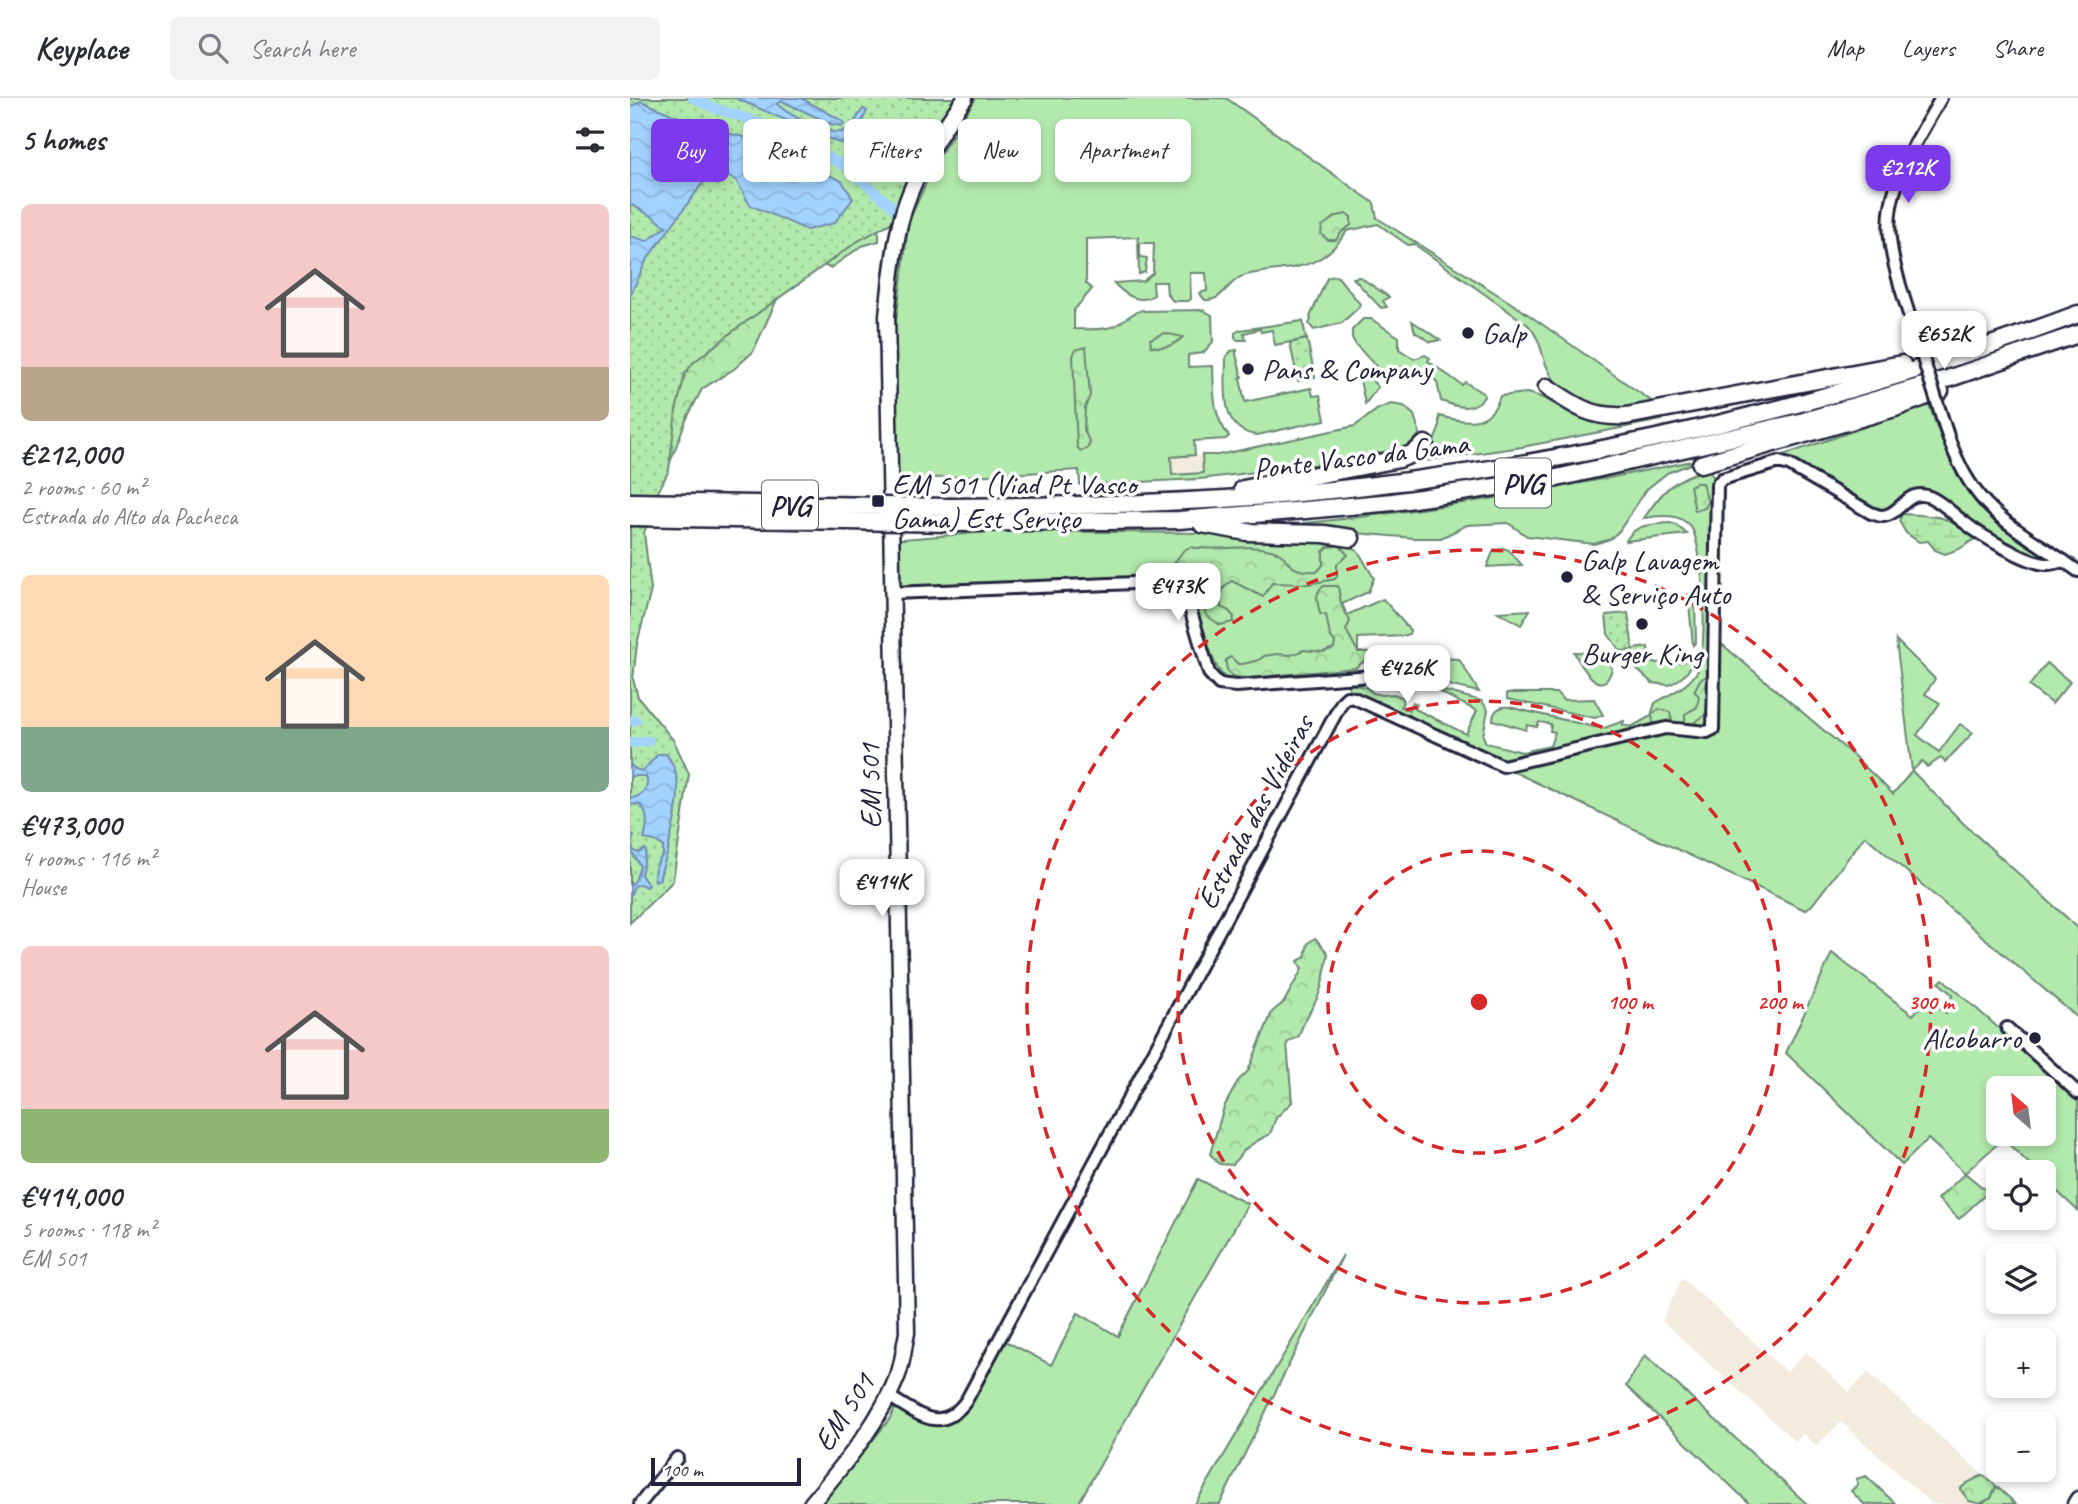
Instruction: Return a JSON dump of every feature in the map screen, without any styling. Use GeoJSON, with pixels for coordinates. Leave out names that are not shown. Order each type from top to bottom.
{"type":"FeatureCollection","features":[{"type":"Feature","properties":{"kind":"highway","name":"Ponte Vasco da Gama"},"geometry":{"type":"LineString","coordinates":[[630,517],[951,515],[1193,501],[1395,482],[1498,468],[1624,445],[1800,403],[1893,377],[2078,314]]}},
{"type":"Feature","properties":{"kind":"highway","name":"Ponte Vasco da Gama"},"geometry":{"type":"LineString","coordinates":[[630,502],[951,515],[1179,520],[1393,502],[1557,478],[1804,421],[1947,379],[2073,336]]}},
{"type":"Feature","properties":{"kind":"highway"},"geometry":{"type":"LineString","coordinates":[[1701,464],[1895,408],[1989,373],[2073,336]]}},
{"type":"Feature","properties":{"kind":"highway"},"geometry":{"type":"LineString","coordinates":[[1547,387],[1590,413],[1612,417],[1626,416],[1833,378],[1993,344]]}},
{"type":"Feature","properties":{"kind":"highway"},"geometry":{"type":"LineString","coordinates":[[1193,501],[1399,458],[1414,453],[1425,444]]}},
{"type":"Feature","properties":{"kind":"highway"},"geometry":{"type":"LineString","coordinates":[[1179,520],[1247,532],[1324,534],[1351,538]]}},
{"type":"Feature","properties":{"kind":"main road","name":"EM 501"},"geometry":{"type":"LineString","coordinates":[[811,1504],[870,1430],[900,1373],[907,1333],[887,316],[891,271],[901,221],[931,149],[965,98]]}},
{"type":"Feature","properties":{"kind":"main road"},"geometry":{"type":"LineString","coordinates":[[2075,1504],[2078,1499]]}},
{"type":"Feature","properties":{"kind":"street"},"geometry":{"type":"LineString","coordinates":[[1941,98],[1902,169],[1891,208],[1891,241],[1899,281],[1947,433],[1963,472],[1982,502],[2008,525],[2078,571]]}},
{"type":"Feature","properties":{"kind":"street","name":"Estrada das Videiras"},"geometry":{"type":"LineString","coordinates":[[888,1396],[934,1420],[946,1420],[958,1412],[966,1401],[1347,697],[1503,766],[1666,727],[1707,732],[1713,729],[1717,485],[1721,479],[1772,463],[1789,465],[1871,513],[1882,516],[1889,514],[1912,496],[1932,498],[1968,525],[2017,553],[2046,565],[2064,561]]}},
{"type":"Feature","properties":{"kind":"street"},"geometry":{"type":"LineString","coordinates":[[893,593],[1158,582],[1181,590],[1187,598],[1209,673],[1219,684],[1236,686],[1400,674],[1421,668]]}},
{"type":"Feature","properties":{"kind":"street"},"geometry":{"type":"LineString","coordinates":[[2007,1028],[2078,1093]]}},
{"type":"Feature","properties":{"kind":"street"},"geometry":{"type":"LineString","coordinates":[[640,1504],[677,1458]]}},
{"type":"Feature","properties":{"kind":"shaded area"},"geometry":{"type":"Polygon","coordinates":[[[1202,455],[1203,473],[1172,475],[1171,457],[1202,455]]]}},
{"type":"Feature","properties":{"kind":"shaded area"},"geometry":{"type":"Polygon","coordinates":[[[1682,1278],[1787,1372],[1806,1352],[1849,1392],[1868,1372],[1986,1477],[1986,1482],[1991,1482],[2016,1504],[1932,1504],[1841,1422],[1816,1446],[1803,1434],[1796,1442],[1662,1321],[1682,1278]]]}},
{"type":"Feature","properties":{"kind":"green space"},"geometry":{"type":"Polygon","coordinates":[[[630,98],[958,98],[944,126],[944,119],[844,119],[844,182],[915,182],[896,220],[858,241],[736,329],[693,363],[685,374],[676,411],[669,470],[644,533],[651,590],[637,644],[633,679],[638,697],[674,741],[689,774],[673,881],[630,923],[630,98]]]}},
{"type":"Feature","properties":{"kind":"green space"},"geometry":{"type":"Polygon","coordinates":[[[976,98],[1226,98],[1374,203],[1377,218],[1519,308],[1657,405],[1612,408],[1583,402],[1570,396],[1550,373],[1536,337],[1528,325],[1414,244],[1408,245],[1378,224],[1347,231],[1331,251],[1313,262],[1241,277],[1211,300],[1205,300],[1199,293],[1207,291],[1206,273],[1190,273],[1191,299],[1188,301],[1173,301],[1167,294],[1166,282],[1153,282],[1154,295],[1148,298],[1132,297],[1114,283],[1143,281],[1153,273],[1154,243],[1140,243],[1140,257],[1147,258],[1145,272],[1139,274],[1138,237],[1086,239],[1086,283],[1092,289],[1074,310],[1074,329],[1109,328],[1143,310],[1203,310],[1212,315],[1213,342],[1203,353],[1188,355],[1188,367],[1213,366],[1219,420],[1229,436],[1226,439],[1194,441],[1195,455],[1171,457],[1172,475],[1203,473],[1202,455],[1218,455],[1355,426],[1378,409],[1391,404],[1404,406],[1414,415],[1420,433],[1407,446],[1378,457],[1200,479],[1080,485],[1079,470],[898,480],[894,336],[909,221],[927,182],[944,182],[944,148],[958,126],[958,182],[1041,182],[1041,119],[963,119],[976,98]]]}},
{"type":"Feature","properties":{"kind":"green space"},"geometry":{"type":"Polygon","coordinates":[[[1347,214],[1351,217],[1351,225],[1336,240],[1328,240],[1321,234],[1322,226],[1337,216],[1347,214]]]}},
{"type":"Feature","properties":{"kind":"green space"},"geometry":{"type":"Polygon","coordinates":[[[876,228],[879,241],[862,246],[830,268],[823,265],[876,228]]]}},
{"type":"Feature","properties":{"kind":"green space"},"geometry":{"type":"Polygon","coordinates":[[[1338,277],[1360,304],[1359,307],[1342,323],[1314,330],[1309,324],[1310,317],[1327,278],[1338,277]]]}},
{"type":"Feature","properties":{"kind":"green space"},"geometry":{"type":"Polygon","coordinates":[[[1360,277],[1389,297],[1383,301],[1387,307],[1381,308],[1353,278],[1360,277]]]}},
{"type":"Feature","properties":{"kind":"green space"},"geometry":{"type":"Polygon","coordinates":[[[777,299],[753,352],[734,369],[702,389],[686,420],[662,484],[674,371],[777,299]]]}},
{"type":"Feature","properties":{"kind":"green space"},"geometry":{"type":"Polygon","coordinates":[[[1363,319],[1371,319],[1399,337],[1399,349],[1414,359],[1425,355],[1430,358],[1428,361],[1462,385],[1465,382],[1484,394],[1484,397],[1475,405],[1459,406],[1441,401],[1437,382],[1429,374],[1399,367],[1384,375],[1352,338],[1352,330],[1363,319]]]}},
{"type":"Feature","properties":{"kind":"green space"},"geometry":{"type":"Polygon","coordinates":[[[1303,321],[1306,339],[1275,345],[1272,330],[1261,332],[1260,329],[1244,333],[1246,340],[1237,340],[1235,337],[1235,333],[1240,330],[1303,321]]]}},
{"type":"Feature","properties":{"kind":"green space"},"geometry":{"type":"Polygon","coordinates":[[[1412,321],[1440,340],[1431,342],[1415,332],[1412,321]]]}},
{"type":"Feature","properties":{"kind":"green space"},"geometry":{"type":"Polygon","coordinates":[[[1164,333],[1183,337],[1168,346],[1151,346],[1150,339],[1164,333]]]}},
{"type":"Feature","properties":{"kind":"green space"},"geometry":{"type":"Polygon","coordinates":[[[1307,339],[1315,377],[1298,381],[1290,343],[1307,339]]]}},
{"type":"Feature","properties":{"kind":"green space"},"geometry":{"type":"Polygon","coordinates":[[[1086,347],[1090,395],[1085,408],[1084,430],[1090,443],[1087,449],[1081,451],[1077,447],[1073,357],[1075,350],[1086,347]]]}},
{"type":"Feature","properties":{"kind":"green space"},"geometry":{"type":"Polygon","coordinates":[[[1237,350],[1245,402],[1311,388],[1313,396],[1320,395],[1325,420],[1257,435],[1244,432],[1230,416],[1227,405],[1226,357],[1231,351],[1237,350]]]}},
{"type":"Feature","properties":{"kind":"green space"},"geometry":{"type":"Polygon","coordinates":[[[1356,362],[1378,387],[1365,404],[1365,403],[1356,362]]]}},
{"type":"Feature","properties":{"kind":"green space"},"geometry":{"type":"Polygon","coordinates":[[[1527,393],[1587,420],[1616,422],[1664,417],[1662,420],[1522,447],[1390,466],[1432,446],[1439,429],[1439,416],[1476,420],[1490,413],[1500,396],[1527,393]]]}},
{"type":"Feature","properties":{"kind":"green space"},"geometry":{"type":"Polygon","coordinates":[[[1929,404],[1954,468],[1972,497],[2002,527],[2050,560],[2039,560],[1978,529],[1949,504],[1905,496],[1890,508],[1876,510],[1780,456],[1929,404]]]}},
{"type":"Feature","properties":{"kind":"green space"},"geometry":{"type":"Polygon","coordinates":[[[1706,458],[1667,473],[1647,489],[1619,531],[1610,539],[1594,544],[1527,536],[1508,523],[1467,525],[1441,538],[1285,527],[1498,498],[1706,458]]]}},
{"type":"Feature","properties":{"kind":"green space"},"geometry":{"type":"Polygon","coordinates":[[[1708,469],[1714,478],[1710,723],[1707,728],[1689,726],[1502,761],[1351,691],[1347,684],[1366,687],[1373,693],[1382,695],[1394,694],[1404,698],[1401,707],[1409,710],[1413,702],[1417,704],[1415,709],[1466,734],[1477,711],[1430,687],[1482,701],[1488,710],[1483,736],[1486,743],[1522,752],[1550,746],[1555,732],[1550,731],[1551,724],[1539,722],[1537,727],[1527,725],[1526,730],[1493,720],[1495,712],[1500,708],[1509,707],[1604,728],[1624,721],[1623,725],[1631,727],[1651,716],[1655,703],[1684,686],[1698,670],[1704,620],[1699,552],[1690,526],[1674,517],[1644,518],[1670,486],[1708,469]]]}},
{"type":"Feature","properties":{"kind":"green space"},"geometry":{"type":"Polygon","coordinates":[[[1702,483],[1708,502],[1705,508],[1695,511],[1690,486],[1702,483]]]}},
{"type":"Feature","properties":{"kind":"green space"},"geometry":{"type":"Polygon","coordinates":[[[1902,514],[1942,518],[1975,539],[1945,554],[1935,550],[1928,541],[1919,542],[1906,533],[1899,521],[1902,514]]]}},
{"type":"Feature","properties":{"kind":"green space"},"geometry":{"type":"Polygon","coordinates":[[[1670,523],[1687,534],[1626,541],[1639,528],[1670,523]]]}},
{"type":"Feature","properties":{"kind":"green space"},"geometry":{"type":"Polygon","coordinates":[[[1002,531],[1210,533],[1345,542],[1358,551],[1374,578],[1368,592],[1342,604],[1347,615],[1383,599],[1410,630],[1409,634],[1404,636],[1358,638],[1358,652],[1377,652],[1355,668],[1226,679],[1213,658],[1197,613],[1170,584],[893,593],[891,540],[1002,531]]]}},
{"type":"Feature","properties":{"kind":"green space"},"geometry":{"type":"Polygon","coordinates":[[[1339,545],[1348,555],[1337,564],[1335,579],[1308,584],[1272,583],[1263,597],[1232,581],[1228,583],[1222,592],[1221,607],[1234,617],[1233,622],[1220,625],[1206,615],[1198,583],[1178,573],[1173,565],[1183,551],[1190,547],[1251,547],[1278,553],[1298,569],[1318,571],[1323,565],[1323,552],[1328,547],[1339,545]]]}},
{"type":"Feature","properties":{"kind":"green space"},"geometry":{"type":"Polygon","coordinates":[[[1503,548],[1509,550],[1522,565],[1487,567],[1493,552],[1503,548]]]}},
{"type":"Feature","properties":{"kind":"green space"},"geometry":{"type":"Polygon","coordinates":[[[1324,586],[1338,586],[1341,604],[1350,621],[1346,630],[1358,652],[1369,652],[1372,655],[1355,668],[1250,678],[1236,677],[1229,673],[1226,660],[1231,657],[1238,664],[1243,664],[1264,656],[1291,655],[1304,650],[1323,652],[1334,648],[1335,642],[1330,636],[1326,615],[1320,614],[1317,602],[1318,591],[1324,586]]]}},
{"type":"Feature","properties":{"kind":"green space"},"geometry":{"type":"Polygon","coordinates":[[[1688,594],[1695,600],[1696,642],[1693,645],[1688,594]]]}},
{"type":"Feature","properties":{"kind":"green space"},"geometry":{"type":"Polygon","coordinates":[[[1530,610],[1521,625],[1498,612],[1530,610]]]}},
{"type":"Feature","properties":{"kind":"green space"},"geometry":{"type":"Polygon","coordinates":[[[1628,613],[1633,650],[1620,651],[1608,634],[1606,615],[1628,613]]]}},
{"type":"Feature","properties":{"kind":"green space"},"geometry":{"type":"Polygon","coordinates":[[[1717,640],[1854,756],[1893,794],[1912,771],[1963,823],[2078,928],[2078,1018],[1865,836],[1812,905],[1805,910],[1510,770],[1666,730],[1711,737],[1717,734],[1717,640]]]}},
{"type":"Feature","properties":{"kind":"green space"},"geometry":{"type":"Polygon","coordinates":[[[1896,640],[1935,679],[1925,694],[1940,703],[1917,735],[1939,752],[1960,724],[1973,733],[1945,762],[1941,758],[1927,767],[1922,761],[1912,771],[1896,640]]]}},
{"type":"Feature","properties":{"kind":"green space"},"geometry":{"type":"Polygon","coordinates":[[[1648,647],[1650,663],[1684,662],[1684,654],[1692,660],[1690,669],[1669,685],[1652,683],[1619,653],[1648,647]]]}},
{"type":"Feature","properties":{"kind":"green space"},"geometry":{"type":"Polygon","coordinates":[[[1392,652],[1410,654],[1414,657],[1412,666],[1401,670],[1397,656],[1392,652]]]}},
{"type":"Feature","properties":{"kind":"green space"},"geometry":{"type":"Polygon","coordinates":[[[1574,652],[1591,653],[1605,659],[1612,669],[1608,679],[1597,682],[1574,652]]]}},
{"type":"Feature","properties":{"kind":"green space"},"geometry":{"type":"Polygon","coordinates":[[[1430,658],[1459,659],[1479,692],[1452,686],[1431,676],[1426,662],[1430,658]]]}},
{"type":"Feature","properties":{"kind":"green space"},"geometry":{"type":"Polygon","coordinates":[[[2047,663],[2070,682],[2052,704],[2029,686],[2047,663]]]}},
{"type":"Feature","properties":{"kind":"green space"},"geometry":{"type":"Polygon","coordinates":[[[1707,676],[1709,706],[1704,716],[1692,724],[1685,723],[1685,714],[1697,707],[1699,696],[1694,691],[1700,680],[1707,676]]]}},
{"type":"Feature","properties":{"kind":"green space"},"geometry":{"type":"Polygon","coordinates":[[[1507,693],[1557,693],[1563,700],[1594,699],[1603,715],[1595,718],[1507,699],[1507,693]]]}},
{"type":"Feature","properties":{"kind":"green space"},"geometry":{"type":"Polygon","coordinates":[[[1659,709],[1670,712],[1672,722],[1653,723],[1652,714],[1659,709]]]}},
{"type":"Feature","properties":{"kind":"green space"},"geometry":{"type":"Polygon","coordinates":[[[1315,938],[1328,953],[1324,979],[1317,999],[1299,1036],[1287,1043],[1292,1102],[1276,1118],[1270,1134],[1249,1146],[1233,1165],[1219,1164],[1210,1154],[1224,1107],[1238,1081],[1248,1071],[1272,1012],[1284,1002],[1302,969],[1298,961],[1305,957],[1308,943],[1315,938]]]}},
{"type":"Feature","properties":{"kind":"green space"},"geometry":{"type":"Polygon","coordinates":[[[1832,953],[1913,1015],[1927,998],[1946,1013],[1951,1007],[1947,1004],[1953,995],[1939,983],[1943,979],[2050,1076],[1986,1076],[1986,1146],[1995,1146],[1965,1173],[1928,1139],[1902,1165],[1786,1053],[1832,953]]]}},
{"type":"Feature","properties":{"kind":"green space"},"geometry":{"type":"Polygon","coordinates":[[[2056,1081],[2078,1102],[2078,1211],[2056,1190],[2056,1160],[2025,1160],[2010,1146],[2056,1146],[2056,1081]]]}},
{"type":"Feature","properties":{"kind":"green space"},"geometry":{"type":"Polygon","coordinates":[[[1965,1173],[1986,1190],[1986,1194],[1959,1219],[1938,1199],[1965,1173]]]}},
{"type":"Feature","properties":{"kind":"green space"},"geometry":{"type":"Polygon","coordinates":[[[1198,1179],[1248,1204],[1078,1504],[828,1504],[824,1501],[889,1420],[898,1402],[934,1420],[958,1412],[1000,1338],[1051,1365],[1078,1313],[1118,1336],[1198,1179]]]}},
{"type":"Feature","properties":{"kind":"green space"},"geometry":{"type":"Polygon","coordinates":[[[1343,1255],[1220,1504],[1195,1504],[1343,1255]]]}},
{"type":"Feature","properties":{"kind":"green space"},"geometry":{"type":"Polygon","coordinates":[[[1645,1355],[1807,1504],[1750,1504],[1626,1386],[1645,1355]]]}},
{"type":"Feature","properties":{"kind":"green space"},"geometry":{"type":"Polygon","coordinates":[[[1983,1475],[1986,1482],[1996,1486],[1991,1498],[1980,1504],[1969,1501],[1960,1489],[1983,1475]]]}},
{"type":"Feature","properties":{"kind":"green space"},"geometry":{"type":"Polygon","coordinates":[[[1866,1476],[1896,1504],[1864,1504],[1851,1491],[1858,1484],[1856,1479],[1866,1476]]]}},
{"type":"Feature","properties":{"kind":"green space"},"geometry":{"type":"Polygon","coordinates":[[[1996,1486],[2016,1504],[1980,1504],[1991,1498],[1996,1486]]]}},
{"type":"Feature","properties":{"kind":"water"},"geometry":{"type":"Polygon","coordinates":[[[735,98],[801,98],[844,123],[842,126],[831,124],[830,119],[820,119],[782,101],[777,104],[800,119],[784,119],[735,98]]]}},
{"type":"Feature","properties":{"kind":"water"},"geometry":{"type":"Polygon","coordinates":[[[641,101],[682,119],[651,119],[651,182],[705,182],[646,261],[630,296],[630,236],[647,241],[666,227],[630,204],[630,107],[641,101]]]}},
{"type":"Feature","properties":{"kind":"water"},"geometry":{"type":"Polygon","coordinates":[[[863,109],[867,111],[863,119],[857,119],[863,109]]]}},
{"type":"Feature","properties":{"kind":"water"},"geometry":{"type":"Polygon","coordinates":[[[830,131],[844,131],[844,141],[839,143],[830,139],[830,131]]]}},
{"type":"Feature","properties":{"kind":"water"},"geometry":{"type":"Polygon","coordinates":[[[729,134],[743,137],[743,182],[830,182],[830,175],[842,181],[853,199],[834,223],[807,230],[750,205],[736,180],[729,177],[729,134]]]}},
{"type":"Feature","properties":{"kind":"water"},"geometry":{"type":"Polygon","coordinates":[[[658,754],[666,754],[673,765],[678,790],[667,854],[660,879],[655,881],[655,871],[663,855],[663,846],[644,839],[645,812],[640,805],[630,804],[630,798],[639,796],[644,791],[647,780],[646,776],[630,776],[630,764],[643,771],[658,754]]]}},
{"type":"Feature","properties":{"kind":"water"},"geometry":{"type":"Polygon","coordinates":[[[630,831],[634,836],[631,844],[634,851],[639,853],[645,849],[646,852],[641,875],[648,885],[634,886],[630,897],[630,885],[635,881],[640,866],[630,849],[630,831]]]}},
{"type":"Feature","properties":{"kind":"waterway"},"geometry":{"type":"LineString","coordinates":[[693,98],[755,121],[845,166],[894,208]]}},
{"type":"Feature","properties":{"kind":"waterway"},"geometry":{"type":"LineString","coordinates":[[630,721],[636,720]]}},
{"type":"Feature","properties":{"kind":"waterway"},"geometry":{"type":"LineString","coordinates":[[630,743],[649,741]]}},
{"type":"Feature","properties":{"kind":"place","name":"Galp"},"geometry":{"type":"Point","coordinates":[1468,333]}},
{"type":"Feature","properties":{"kind":"place","name":"Pans & Company"},"geometry":{"type":"Point","coordinates":[1248,369]}},
{"type":"Feature","properties":{"kind":"place","name":"EM 501 (Viad Pt Vasco Gama) Est Serviço"},"geometry":{"type":"Point","coordinates":[878,501]}},
{"type":"Feature","properties":{"kind":"place","name":"Galp Lavagem & Serviço Auto"},"geometry":{"type":"Point","coordinates":[1567,577]}},
{"type":"Feature","properties":{"kind":"place","name":"Burger King"},"geometry":{"type":"Point","coordinates":[1642,624]}},
{"type":"Feature","properties":{"kind":"place","name":"Alcobarro"},"geometry":{"type":"Point","coordinates":[2035,1038]}}]}
